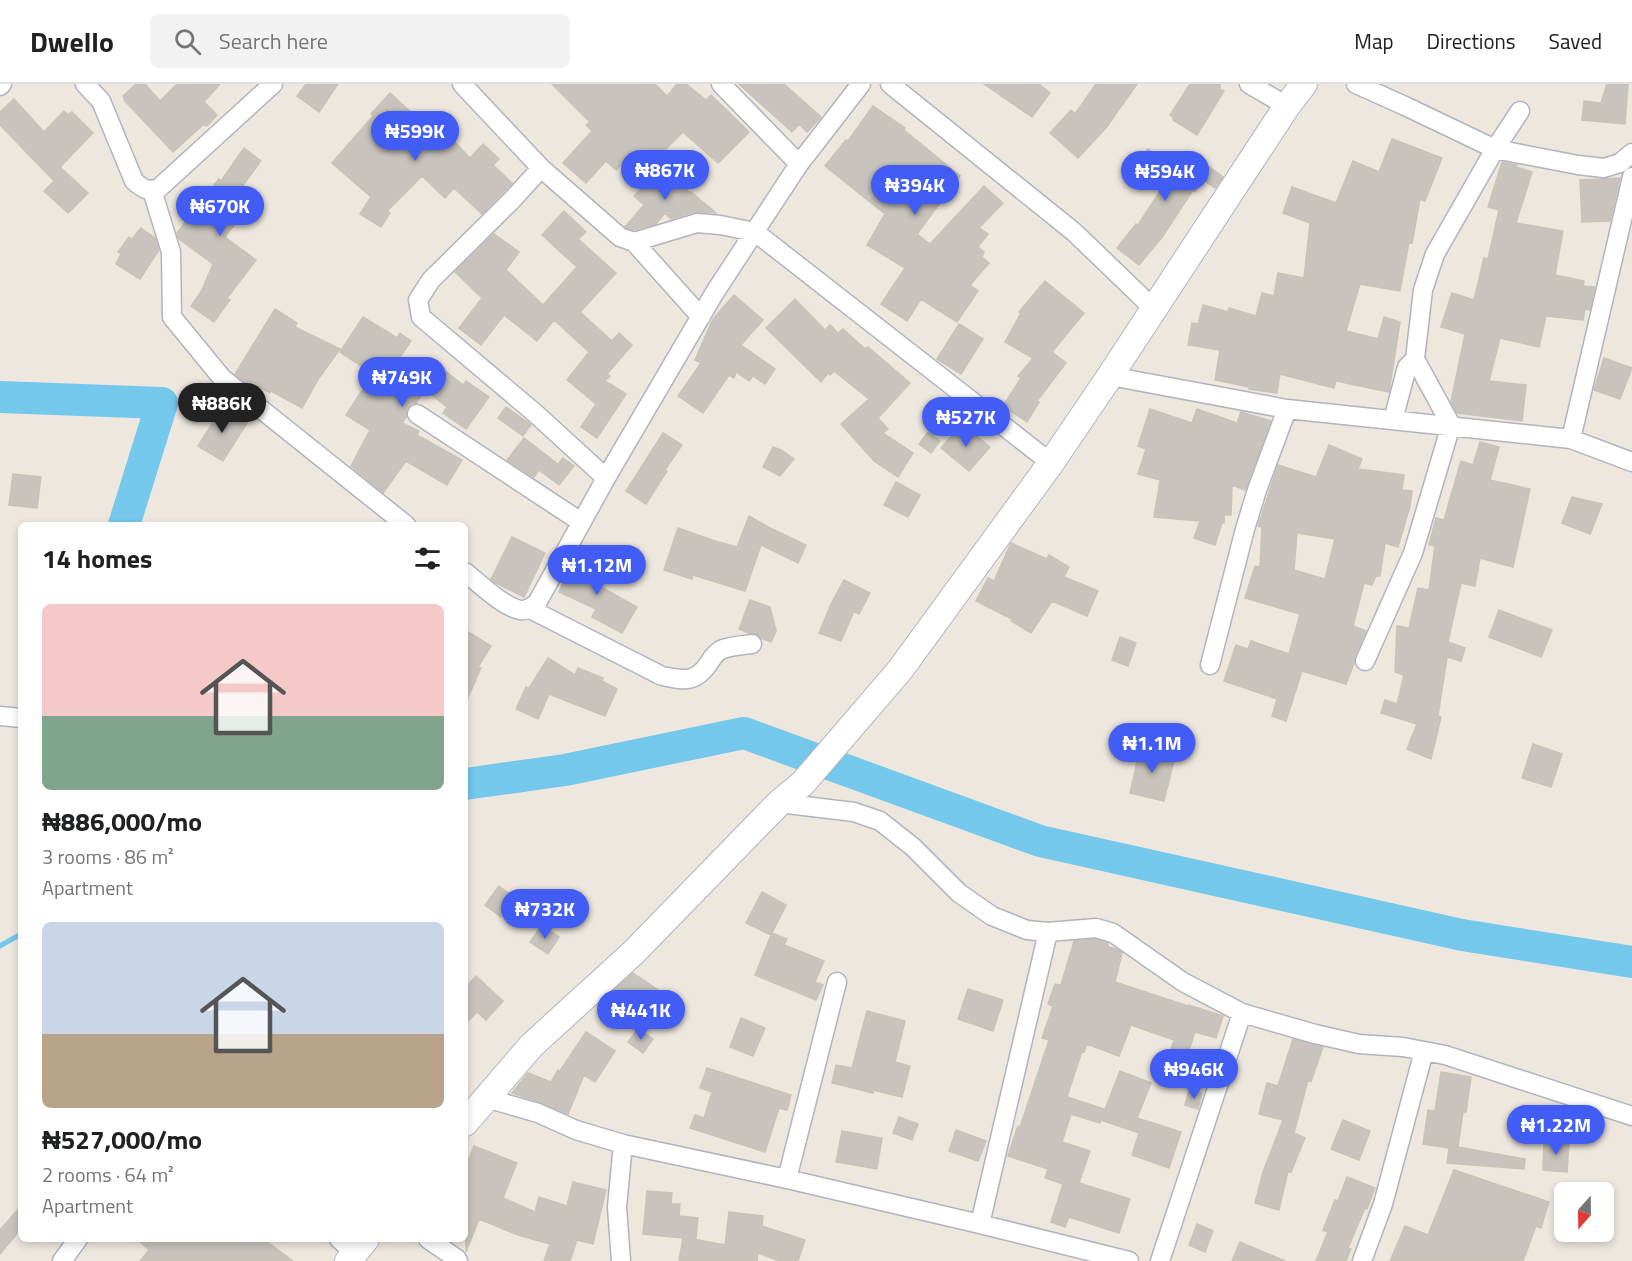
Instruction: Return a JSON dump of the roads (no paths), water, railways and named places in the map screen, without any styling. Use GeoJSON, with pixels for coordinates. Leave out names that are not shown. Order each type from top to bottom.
{"type":"FeatureCollection","features":[{"type":"Feature","properties":{"kind":"street"},"geometry":{"type":"LineString","coordinates":[[85,84],[101,101],[134,182],[145,190],[159,188],[273,84]]}},
{"type":"Feature","properties":{"kind":"street"},"geometry":{"type":"LineString","coordinates":[[462,84],[541,168],[620,237],[634,242],[701,316]]}},
{"type":"Feature","properties":{"kind":"street"},"geometry":{"type":"LineString","coordinates":[[721,84],[798,165]]}},
{"type":"Feature","properties":{"kind":"street"},"geometry":{"type":"LineString","coordinates":[[530,609],[537,603],[606,478],[701,316],[798,165],[861,84]]}},
{"type":"Feature","properties":{"kind":"street"},"geometry":{"type":"LineString","coordinates":[[890,84],[1074,232],[1154,309]]}},
{"type":"Feature","properties":{"kind":"street"},"geometry":{"type":"LineString","coordinates":[[1249,84],[1287,106]]}},
{"type":"Feature","properties":{"kind":"street"},"geometry":{"type":"LineString","coordinates":[[468,1117],[531,1046],[634,951],[779,802],[803,783],[900,670],[1051,463],[1287,106],[1304,84]]}},
{"type":"Feature","properties":{"kind":"street"},"geometry":{"type":"LineString","coordinates":[[1356,84],[1496,149],[1604,168],[1620,163],[1632,153]]}},
{"type":"Feature","properties":{"kind":"street"},"geometry":{"type":"LineString","coordinates":[[1365,661],[1413,553],[1451,426],[1415,358],[1423,290],[1435,254],[1520,111]]}},
{"type":"Feature","properties":{"kind":"street"},"geometry":{"type":"LineString","coordinates":[[541,168],[431,280],[418,300],[422,317],[536,414],[606,478]]}},
{"type":"Feature","properties":{"kind":"street"},"geometry":{"type":"LineString","coordinates":[[1571,439],[1632,177]]}},
{"type":"Feature","properties":{"kind":"street"},"geometry":{"type":"LineString","coordinates":[[152,190],[171,252],[172,317],[222,378],[402,522]]}},
{"type":"Feature","properties":{"kind":"street"},"geometry":{"type":"LineString","coordinates":[[634,242],[697,224],[720,225],[755,232],[1051,463]]}},
{"type":"Feature","properties":{"kind":"street"},"geometry":{"type":"LineString","coordinates":[[1393,420],[1407,367],[1415,358]]}},
{"type":"Feature","properties":{"kind":"street"},"geometry":{"type":"LineString","coordinates":[[1110,376],[1287,409],[1571,439],[1632,462]]}},
{"type":"Feature","properties":{"kind":"street"},"geometry":{"type":"LineString","coordinates":[[1210,665],[1245,529],[1287,409]]}},
{"type":"Feature","properties":{"kind":"street"},"geometry":{"type":"LineString","coordinates":[[417,414],[581,522]]}},
{"type":"Feature","properties":{"kind":"street"},"geometry":{"type":"LineString","coordinates":[[468,574],[506,603],[521,610],[530,609],[662,675],[685,680],[694,677],[722,649],[752,644]]}},
{"type":"Feature","properties":{"kind":"street"},"geometry":{"type":"LineString","coordinates":[[0,716],[18,718]]}},
{"type":"Feature","properties":{"kind":"street"},"geometry":{"type":"LineString","coordinates":[[779,802],[854,812],[880,821],[914,847],[959,893],[992,916],[1027,930],[1048,932],[1096,928],[1113,933],[1183,982],[1242,1013],[1359,1044],[1403,1047],[1444,1055],[1632,1116]]}},
{"type":"Feature","properties":{"kind":"street"},"geometry":{"type":"LineString","coordinates":[[980,1224],[1048,932]]}},
{"type":"Feature","properties":{"kind":"street"},"geometry":{"type":"LineString","coordinates":[[787,1179],[837,982]]}},
{"type":"Feature","properties":{"kind":"street"},"geometry":{"type":"LineString","coordinates":[[1160,1261],[1242,1013]]}},
{"type":"Feature","properties":{"kind":"street"},"geometry":{"type":"LineString","coordinates":[[1362,1261],[1383,1204],[1424,1051]]}},
{"type":"Feature","properties":{"kind":"street"},"geometry":{"type":"LineString","coordinates":[[486,1098],[538,1113],[576,1130],[623,1144],[787,1179],[1129,1261]]}},
{"type":"Feature","properties":{"kind":"street"},"geometry":{"type":"LineString","coordinates":[[621,1261],[617,1207],[623,1144]]}},
{"type":"Feature","properties":{"kind":"street"},"geometry":{"type":"LineString","coordinates":[[62,1261],[76,1242]]}},
{"type":"Feature","properties":{"kind":"street"},"geometry":{"type":"LineString","coordinates":[[433,1242],[458,1261]]}},
{"type":"Feature","properties":{"kind":"waterway"},"geometry":{"type":"LineString","coordinates":[[0,397],[162,403],[125,522]]}},
{"type":"Feature","properties":{"kind":"waterway"},"geometry":{"type":"LineString","coordinates":[[468,784],[565,770],[744,733],[1040,841],[1462,935],[1632,962]]}},
{"type":"Feature","properties":{"kind":"waterway"},"geometry":{"type":"LineString","coordinates":[[0,946],[18,936]]}}]}
